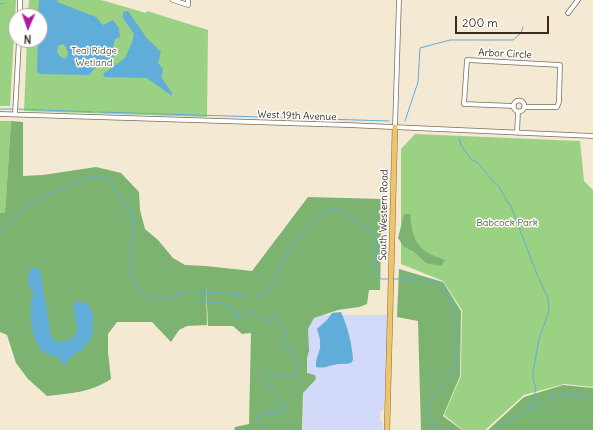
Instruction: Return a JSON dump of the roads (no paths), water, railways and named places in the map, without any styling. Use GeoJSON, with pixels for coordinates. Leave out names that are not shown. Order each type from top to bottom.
{"type":"FeatureCollection","features":[{"type":"Feature","properties":{"kind":"main road","name":"South Western Road"},"geometry":{"type":"LineString","coordinates":[[387,430],[395,127]]}},
{"type":"Feature","properties":{"kind":"street"},"geometry":{"type":"LineString","coordinates":[[173,0],[188,5],[188,0]]}},
{"type":"Feature","properties":{"kind":"street","name":"South Western Road"},"geometry":{"type":"LineString","coordinates":[[395,127],[399,0]]}},
{"type":"Feature","properties":{"kind":"street"},"geometry":{"type":"LineString","coordinates":[[568,13],[578,0]]}},
{"type":"Feature","properties":{"kind":"street"},"geometry":{"type":"LineString","coordinates":[[15,114],[19,48]]}},
{"type":"Feature","properties":{"kind":"street","name":"Arbor Circle"},"geometry":{"type":"LineString","coordinates":[[514,106],[464,104],[466,60],[560,65],[559,102],[557,107],[524,107]]}},
{"type":"Feature","properties":{"kind":"street"},"geometry":{"type":"LineString","coordinates":[[517,133],[518,112],[515,110],[514,106],[516,102],[520,101],[524,104],[524,107],[522,111],[518,112]]}},
{"type":"Feature","properties":{"kind":"street","name":"West 19th Avenue"},"geometry":{"type":"LineString","coordinates":[[0,114],[395,127],[593,136]]}},
{"type":"Feature","properties":{"kind":"water"},"geometry":{"type":"Polygon","coordinates":[[[40,0],[58,0],[57,2],[96,17],[103,25],[113,20],[119,28],[120,37],[115,39],[113,47],[117,49],[115,56],[99,64],[89,75],[40,74],[37,72],[38,48],[48,48],[48,8],[39,8],[40,0]],[[63,44],[58,46],[58,54],[65,59],[68,54],[66,47],[63,44]]]}},
{"type":"Feature","properties":{"kind":"water"},"geometry":{"type":"Polygon","coordinates":[[[128,11],[146,37],[161,52],[158,63],[163,69],[161,77],[172,93],[172,96],[147,78],[104,77],[103,74],[125,58],[132,42],[134,34],[123,18],[123,12],[128,11]]]}},
{"type":"Feature","properties":{"kind":"water"},"geometry":{"type":"Polygon","coordinates":[[[37,267],[40,271],[51,336],[56,341],[70,340],[77,332],[74,302],[79,301],[87,303],[93,313],[92,337],[81,351],[74,354],[64,366],[59,358],[47,354],[40,348],[36,342],[32,330],[31,298],[35,293],[31,290],[28,282],[29,270],[37,267]]]}},
{"type":"Feature","properties":{"kind":"water"},"geometry":{"type":"Polygon","coordinates":[[[341,312],[346,324],[352,348],[353,360],[351,363],[338,364],[322,368],[316,367],[320,348],[320,338],[317,329],[332,313],[341,312]]]}},
{"type":"Feature","properties":{"kind":"waterway"},"geometry":{"type":"LineString","coordinates":[[0,4],[4,3]]}},
{"type":"Feature","properties":{"kind":"waterway"},"geometry":{"type":"LineString","coordinates":[[405,121],[418,82],[420,48],[450,40],[513,40],[521,33],[523,27]]}},
{"type":"Feature","properties":{"kind":"waterway"},"geometry":{"type":"LineString","coordinates":[[0,109],[13,109]]}},
{"type":"Feature","properties":{"kind":"waterway"},"geometry":{"type":"LineString","coordinates":[[18,109],[94,112]]}},
{"type":"Feature","properties":{"kind":"waterway"},"geometry":{"type":"LineString","coordinates":[[99,112],[389,121]]}},
{"type":"Feature","properties":{"kind":"waterway"},"geometry":{"type":"LineString","coordinates":[[459,138],[461,145],[471,159],[478,163],[498,185],[510,204],[538,277],[548,298],[548,314],[539,339],[533,372],[533,379],[536,389],[531,403],[533,407]]}},
{"type":"Feature","properties":{"kind":"waterway"},"geometry":{"type":"LineString","coordinates":[[0,234],[25,208],[42,197],[88,178],[102,176],[109,180],[133,218],[130,269],[134,282],[142,293],[149,298],[157,300],[192,291],[258,296],[264,294],[268,291],[292,244],[316,218],[328,209],[337,209],[372,232],[375,241],[375,271],[381,279],[389,279]]}},
{"type":"Feature","properties":{"kind":"waterway"},"geometry":{"type":"LineString","coordinates":[[394,279],[423,279],[437,282],[445,290],[451,303],[455,317],[456,329],[453,374],[430,400],[428,410],[432,421],[440,430]]}},
{"type":"Feature","properties":{"kind":"waterway"},"geometry":{"type":"LineString","coordinates":[[202,292],[203,303],[216,302],[229,306],[237,312],[236,318],[240,318],[252,312],[268,322],[274,314],[278,316],[277,322],[280,328],[284,330],[285,336],[282,342],[283,346],[290,348],[297,364],[297,375],[287,377],[267,373],[264,377],[265,381],[275,392],[279,400],[285,404],[285,410],[282,413],[265,412],[258,417],[258,422],[267,430]]}},
{"type":"Feature","properties":{"kind":"waterway"},"geometry":{"type":"LineString","coordinates":[[495,430],[551,397],[563,394],[574,394],[591,396],[593,398]]}},
{"type":"Feature","properties":{"kind":"park label","name":"Teal Ridge Wetland"},"geometry":{"type":"Point","coordinates":[94,56]}},
{"type":"Feature","properties":{"kind":"park label","name":"Babcock Park"},"geometry":{"type":"Point","coordinates":[507,223]}}]}
